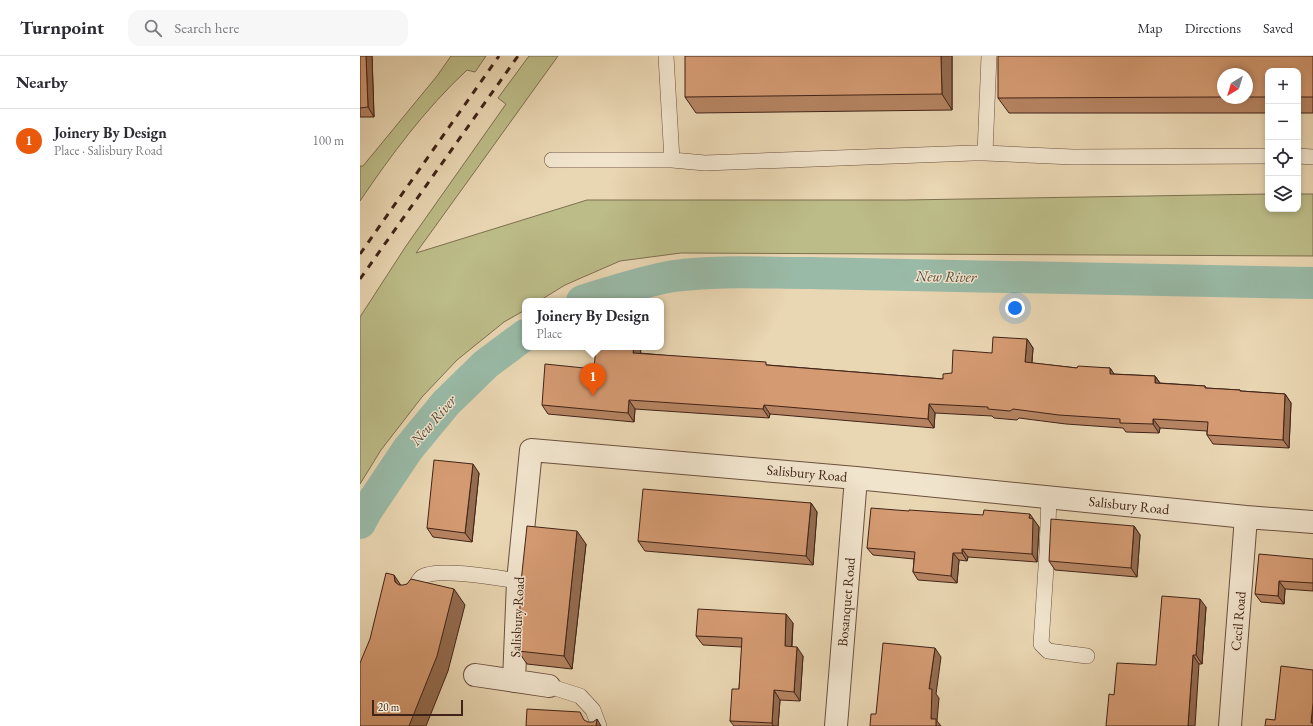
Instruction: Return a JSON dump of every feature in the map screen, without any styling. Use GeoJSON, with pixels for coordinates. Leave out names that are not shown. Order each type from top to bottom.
{"type":"FeatureCollection","features":[{"type":"Feature","properties":{"kind":"street","name":"Salisbury Road"},"geometry":{"type":"LineString","coordinates":[[514,681],[518,581],[531,450],[856,478],[1246,517],[1313,522]]}},
{"type":"Feature","properties":{"kind":"street","name":"Bosanquet Road"},"geometry":{"type":"LineString","coordinates":[[836,726],[856,478]]}},
{"type":"Feature","properties":{"kind":"street","name":"Cecil Road"},"geometry":{"type":"LineString","coordinates":[[1230,726],[1246,517]]}},
{"type":"Feature","properties":{"kind":"street"},"geometry":{"type":"LineString","coordinates":[[475,675],[549,686]]}},
{"type":"Feature","properties":{"kind":"lane"},"geometry":{"type":"LineString","coordinates":[[666,56],[672,160]]}},
{"type":"Feature","properties":{"kind":"lane"},"geometry":{"type":"LineString","coordinates":[[984,153],[989,56]]}},
{"type":"Feature","properties":{"kind":"lane"},"geometry":{"type":"LineString","coordinates":[[552,160],[672,160],[705,162],[973,153],[1073,157],[1265,156]]}},
{"type":"Feature","properties":{"kind":"lane"},"geometry":{"type":"LineString","coordinates":[[1301,156],[1313,157]]}},
{"type":"Feature","properties":{"kind":"lane"},"geometry":{"type":"LineString","coordinates":[[1049,497],[1041,644],[1048,651],[1087,656]]}},
{"type":"Feature","properties":{"kind":"lane"},"geometry":{"type":"LineString","coordinates":[[413,592],[415,586],[422,577],[432,573],[454,573],[518,581]]}},
{"type":"Feature","properties":{"kind":"lane"},"geometry":{"type":"LineString","coordinates":[[549,686],[580,696],[593,710],[599,726]]}},
{"type":"Feature","properties":{"kind":"green space"},"geometry":{"type":"Polygon","coordinates":[[[451,56],[486,56],[475,72],[467,70],[423,116],[384,166],[360,201],[360,166],[363,166],[437,76],[451,56]]]}},
{"type":"Feature","properties":{"kind":"green space"},"geometry":{"type":"Polygon","coordinates":[[[529,56],[558,56],[416,253],[587,200],[905,200],[1265,194],[1265,212],[1301,212],[1301,194],[1313,194],[1313,256],[681,253],[620,261],[565,285],[544,298],[522,298],[522,312],[504,322],[457,360],[422,397],[381,450],[360,484],[360,317],[406,246],[506,104],[498,98],[529,56]]]}},
{"type":"Feature","properties":{"kind":"building"},"geometry":{"type":"Polygon","coordinates":[[[360,56],[366,56],[368,107],[360,108],[360,56]]]}},
{"type":"Feature","properties":{"kind":"building"},"geometry":{"type":"Polygon","coordinates":[[[685,56],[941,56],[942,94],[685,97],[685,56]]]}},
{"type":"Feature","properties":{"kind":"building"},"geometry":{"type":"Polygon","coordinates":[[[998,56],[1313,56],[1313,97],[1301,97],[1301,68],[1265,68],[1265,97],[1253,97],[1253,68],[1217,68],[1217,97],[998,98],[998,56]]]}},
{"type":"Feature","properties":{"kind":"building"},"geometry":{"type":"Polygon","coordinates":[[[993,337],[1027,339],[1025,362],[1077,368],[1078,366],[1110,368],[1110,374],[1155,376],[1155,383],[1205,386],[1205,388],[1285,394],[1283,440],[1207,435],[1208,422],[1153,419],[1153,424],[1120,423],[1120,419],[1059,415],[1013,409],[1010,411],[988,409],[988,407],[929,404],[928,419],[764,405],[763,409],[629,400],[628,413],[542,405],[545,364],[594,369],[596,350],[634,350],[633,353],[766,362],[766,365],[943,379],[943,374],[952,373],[953,350],[992,353],[993,337]]]}},
{"type":"Feature","properties":{"kind":"building"},"geometry":{"type":"Polygon","coordinates":[[[434,460],[473,464],[465,533],[427,528],[434,460]]]}},
{"type":"Feature","properties":{"kind":"building"},"geometry":{"type":"Polygon","coordinates":[[[643,489],[811,503],[806,556],[638,541],[643,489]]]}},
{"type":"Feature","properties":{"kind":"building"},"geometry":{"type":"Polygon","coordinates":[[[871,508],[983,515],[984,510],[1030,514],[1029,518],[1033,519],[1032,554],[962,549],[962,553],[953,553],[951,576],[913,572],[915,552],[867,548],[871,508]]]}},
{"type":"Feature","properties":{"kind":"building"},"geometry":{"type":"Polygon","coordinates":[[[1051,519],[1134,526],[1131,568],[1049,561],[1051,519]]]}},
{"type":"Feature","properties":{"kind":"building"},"geometry":{"type":"Polygon","coordinates":[[[527,526],[577,531],[564,656],[518,651],[521,582],[527,526]]]}},
{"type":"Feature","properties":{"kind":"building"},"geometry":{"type":"Polygon","coordinates":[[[1259,554],[1313,559],[1313,583],[1279,581],[1278,596],[1255,594],[1259,554]]]}},
{"type":"Feature","properties":{"kind":"building"},"geometry":{"type":"Polygon","coordinates":[[[386,573],[394,575],[395,582],[399,585],[407,584],[411,579],[454,589],[437,656],[409,726],[360,726],[360,663],[370,639],[386,573]]]}},
{"type":"Feature","properties":{"kind":"building"},"geometry":{"type":"Polygon","coordinates":[[[1162,596],[1200,599],[1196,655],[1193,655],[1188,726],[1106,726],[1109,694],[1114,695],[1117,663],[1156,665],[1162,596]]]}},
{"type":"Feature","properties":{"kind":"building"},"geometry":{"type":"Polygon","coordinates":[[[698,609],[786,614],[785,646],[797,647],[794,692],[774,690],[772,723],[730,721],[732,689],[739,689],[742,638],[696,636],[698,609]]]}},
{"type":"Feature","properties":{"kind":"building"},"geometry":{"type":"Polygon","coordinates":[[[883,643],[935,648],[929,689],[932,689],[931,719],[936,719],[936,726],[870,726],[871,714],[876,714],[883,643]]]}},
{"type":"Feature","properties":{"kind":"building"},"geometry":{"type":"Polygon","coordinates":[[[1281,666],[1313,670],[1313,703],[1311,723],[1313,723],[1313,726],[1265,726],[1266,719],[1275,720],[1281,666]]]}},
{"type":"Feature","properties":{"kind":"building"},"geometry":{"type":"Polygon","coordinates":[[[527,709],[580,712],[584,720],[588,722],[593,722],[597,719],[596,726],[526,726],[527,709]]]}},
{"type":"Feature","properties":{"kind":"waterway","name":"New River"},"geometry":{"type":"LineString","coordinates":[[592,298],[662,278],[724,272],[1313,283]]}},
{"type":"Feature","properties":{"kind":"waterway","name":"New River"},"geometry":{"type":"LineString","coordinates":[[360,523],[367,510],[408,449],[446,403],[486,364],[522,337]]}},
{"type":"Feature","properties":{"kind":"railway"},"geometry":{"type":"LineString","coordinates":[[360,254],[499,56]]}},
{"type":"Feature","properties":{"kind":"railway"},"geometry":{"type":"LineString","coordinates":[[360,279],[518,56]]}},
{"type":"Feature","properties":{"kind":"place","name":"Joinery By Design"},"geometry":{"type":"Point","coordinates":[593,396]}}]}
